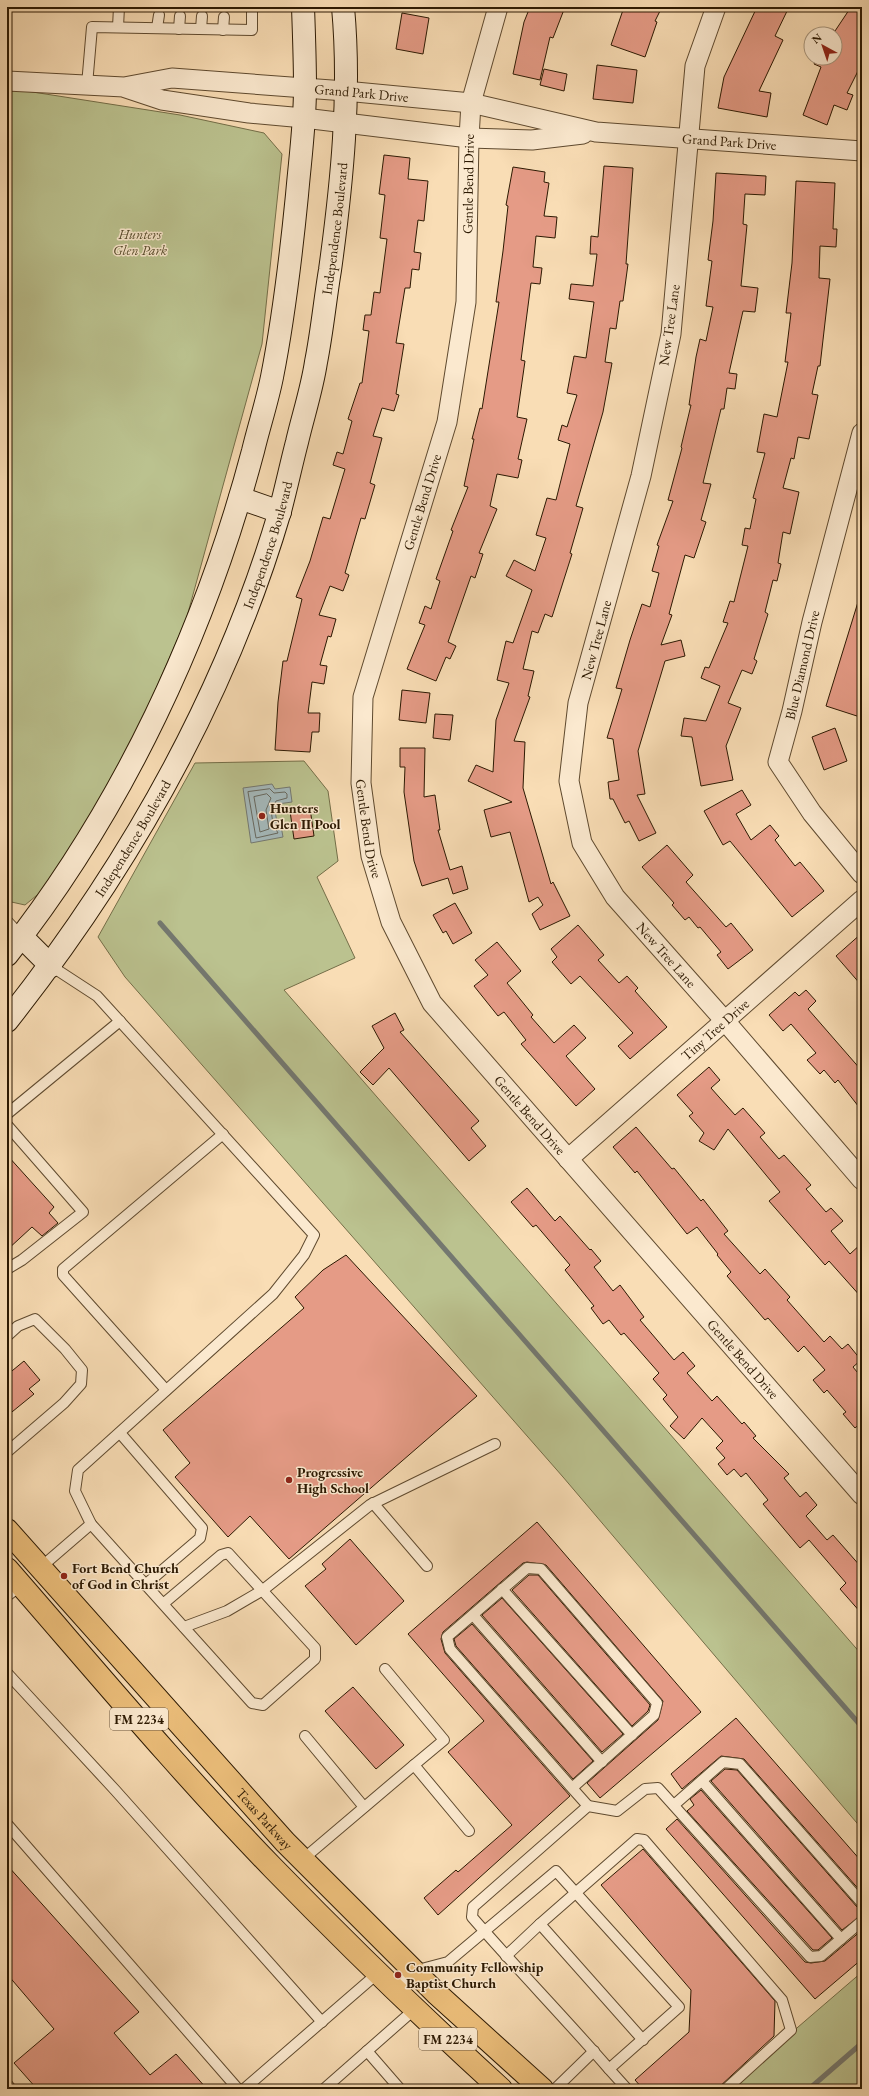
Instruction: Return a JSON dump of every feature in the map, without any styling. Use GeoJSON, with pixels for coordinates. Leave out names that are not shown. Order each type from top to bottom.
{"type":"FeatureCollection","features":[{"type":"Feature","properties":{"kind":"main road"},"geometry":{"type":"LineString","coordinates":[[7,956],[67,872],[118,788],[158,709],[198,620],[240,498],[272,379],[287,289],[304,118],[305,88],[303,7]]}},
{"type":"Feature","properties":{"kind":"main road","name":"Independence Boulevard"},"geometry":{"type":"LineString","coordinates":[[7,1021],[51,966],[110,880],[154,806],[218,678],[245,613],[280,512],[316,363],[337,220],[345,123],[343,7]]}},
{"type":"Feature","properties":{"kind":"main road"},"geometry":{"type":"LineString","coordinates":[[240,498],[280,512]]}},
{"type":"Feature","properties":{"kind":"main road"},"geometry":{"type":"LineString","coordinates":[[22,937],[51,966]]}},
{"type":"Feature","properties":{"kind":"main road","name":"Texas Parkway"},"geometry":{"type":"LineString","coordinates":[[7,1530],[73,1606],[302,1860],[414,1971],[542,2089]]}},
{"type":"Feature","properties":{"kind":"main road"},"geometry":{"type":"LineString","coordinates":[[12,1584],[30,1582],[36,1584],[53,1603],[73,1606]]}},
{"type":"Feature","properties":{"kind":"main road","name":"Texas Parkway"},"geometry":{"type":"LineString","coordinates":[[12,1584],[272,1867],[378,1973],[501,2089]]}},
{"type":"Feature","properties":{"kind":"street","name":"Gentle Bend Drive"},"geometry":{"type":"LineString","coordinates":[[498,7],[472,103],[469,138],[466,302],[447,422],[363,697],[361,783],[371,856],[391,922],[432,1003],[862,1495]]}},
{"type":"Feature","properties":{"kind":"street","name":"New Tree Lane"},"geometry":{"type":"LineString","coordinates":[[716,7],[695,66],[690,138],[671,334],[641,476],[578,703],[569,780],[582,843],[615,897],[725,1021],[862,1180]]}},
{"type":"Feature","properties":{"kind":"street","name":"Grand Park Drive"},"geometry":{"type":"LineString","coordinates":[[7,81],[124,87],[172,78],[345,90],[472,103],[596,132],[862,152]]}},
{"type":"Feature","properties":{"kind":"street","name":"Grand Park Drive"},"geometry":{"type":"LineString","coordinates":[[124,87],[162,100],[249,113],[304,118],[469,138],[532,140],[596,132]]}},
{"type":"Feature","properties":{"kind":"street","name":"Blue Diamond Drive"},"geometry":{"type":"LineString","coordinates":[[862,433],[812,622],[792,711],[778,762],[812,813],[862,874]]}},
{"type":"Feature","properties":{"kind":"street","name":"Tiny Tree Drive"},"geometry":{"type":"LineString","coordinates":[[568,1159],[862,900]]}},
{"type":"Feature","properties":{"kind":"lane"},"geometry":{"type":"LineString","coordinates":[[118,27],[119,7]]}},
{"type":"Feature","properties":{"kind":"lane"},"geometry":{"type":"LineString","coordinates":[[87,85],[92,27],[252,30],[252,7]]}},
{"type":"Feature","properties":{"kind":"lane"},"geometry":{"type":"LineString","coordinates":[[157,28],[159,15]]}},
{"type":"Feature","properties":{"kind":"lane"},"geometry":{"type":"LineString","coordinates":[[179,29],[180,16]]}},
{"type":"Feature","properties":{"kind":"lane"},"geometry":{"type":"LineString","coordinates":[[201,29],[202,16]]}},
{"type":"Feature","properties":{"kind":"lane"},"geometry":{"type":"LineString","coordinates":[[224,17],[224,30]]}},
{"type":"Feature","properties":{"kind":"lane"},"geometry":{"type":"LineString","coordinates":[[7,921],[22,937]]}},
{"type":"Feature","properties":{"kind":"lane"},"geometry":{"type":"LineString","coordinates":[[51,966],[97,996],[314,1234],[304,1255],[273,1294],[78,1470],[75,1491],[91,1524],[252,1703],[263,1705],[315,1659],[316,1648],[228,1553],[221,1555],[163,1604]]}},
{"type":"Feature","properties":{"kind":"lane"},"geometry":{"type":"LineString","coordinates":[[7,1114],[120,1021]]}},
{"type":"Feature","properties":{"kind":"lane"},"geometry":{"type":"LineString","coordinates":[[7,1125],[83,1212],[22,1260],[7,1269]]}},
{"type":"Feature","properties":{"kind":"lane"},"geometry":{"type":"LineString","coordinates":[[166,1390],[63,1275],[63,1270],[223,1134]]}},
{"type":"Feature","properties":{"kind":"lane"},"geometry":{"type":"LineString","coordinates":[[7,1336],[18,1326],[35,1319],[65,1349],[82,1370],[81,1384],[64,1403],[7,1452]]}},
{"type":"Feature","properties":{"kind":"lane"},"geometry":{"type":"LineString","coordinates":[[120,1433],[202,1528],[200,1538],[145,1585]]}},
{"type":"Feature","properties":{"kind":"lane"},"geometry":{"type":"LineString","coordinates":[[184,1628],[227,1611],[263,1590],[373,1503],[495,1444]]}},
{"type":"Feature","properties":{"kind":"lane"},"geometry":{"type":"LineString","coordinates":[[373,1503],[427,1566]]}},
{"type":"Feature","properties":{"kind":"lane"},"geometry":{"type":"LineString","coordinates":[[40,1568],[91,1524]]}},
{"type":"Feature","properties":{"kind":"lane"},"geometry":{"type":"LineString","coordinates":[[572,1788],[654,1715],[657,1703],[541,1569],[527,1568],[447,1637],[450,1649],[572,1788],[588,1806],[617,1811],[645,1789],[658,1788],[810,1957],[821,1956],[862,1922]]}},
{"type":"Feature","properties":{"kind":"lane"},"geometry":{"type":"LineString","coordinates":[[502,1589],[632,1735]]}},
{"type":"Feature","properties":{"kind":"lane"},"geometry":{"type":"LineString","coordinates":[[473,1615],[602,1762]]}},
{"type":"Feature","properties":{"kind":"lane"},"geometry":{"type":"LineString","coordinates":[[302,1860],[444,1740],[385,1670]]}},
{"type":"Feature","properties":{"kind":"lane"},"geometry":{"type":"LineString","coordinates":[[7,1673],[115,1790],[322,2022]]}},
{"type":"Feature","properties":{"kind":"lane"},"geometry":{"type":"LineString","coordinates":[[305,1736],[364,1808]]}},
{"type":"Feature","properties":{"kind":"lane"},"geometry":{"type":"LineString","coordinates":[[674,1805],[723,1762],[740,1764],[862,1903]]}},
{"type":"Feature","properties":{"kind":"lane"},"geometry":{"type":"LineString","coordinates":[[414,1765],[469,1831]]}},
{"type":"Feature","properties":{"kind":"lane"},"geometry":{"type":"LineString","coordinates":[[702,1781],[841,1939]]}},
{"type":"Feature","properties":{"kind":"lane"},"geometry":{"type":"LineString","coordinates":[[588,1806],[473,1907],[472,1917],[627,2089]]}},
{"type":"Feature","properties":{"kind":"lane"},"geometry":{"type":"LineString","coordinates":[[7,1824],[238,2089]]}},
{"type":"Feature","properties":{"kind":"lane"},"geometry":{"type":"LineString","coordinates":[[506,1956],[574,1893],[637,1839],[644,1840],[782,2000],[791,2030],[726,2089]]}},
{"type":"Feature","properties":{"kind":"lane"},"geometry":{"type":"LineString","coordinates":[[395,1989],[414,1971],[448,1962],[556,1871],[574,1893],[679,2006],[609,2069]]}},
{"type":"Feature","properties":{"kind":"lane"},"geometry":{"type":"LineString","coordinates":[[540,1924],[643,2040]]}},
{"type":"Feature","properties":{"kind":"lane"},"geometry":{"type":"LineString","coordinates":[[244,2089],[378,1973]]}},
{"type":"Feature","properties":{"kind":"lane"},"geometry":{"type":"LineString","coordinates":[[324,2089],[416,2008]]}},
{"type":"Feature","properties":{"kind":"lane"},"geometry":{"type":"LineString","coordinates":[[367,2051],[400,2089]]}},
{"type":"Feature","properties":{"kind":"lane"},"geometry":{"type":"LineString","coordinates":[[555,2089],[594,2051]]}},
{"type":"Feature","properties":{"kind":"lane"},"geometry":{"type":"LineString","coordinates":[[7,2084],[11,2089]]}},
{"type":"Feature","properties":{"kind":"green space","name":"Hunters Glen Park"},"geometry":{"type":"Polygon","coordinates":[[[7,88],[180,115],[264,133],[282,154],[262,344],[186,620],[117,778],[42,891],[25,905],[7,901],[7,88]]]}},
{"type":"Feature","properties":{"kind":"green space"},"geometry":{"type":"Polygon","coordinates":[[[304,761],[328,791],[338,861],[317,877],[355,958],[284,990],[862,1655],[862,1829],[563,1477],[125,977],[98,937],[195,763],[304,761]]]}},
{"type":"Feature","properties":{"kind":"green space"},"geometry":{"type":"Polygon","coordinates":[[[862,1972],[862,2089],[726,2089],[862,1972]]]}},
{"type":"Feature","properties":{"kind":"water","name":"Hunters Glen II Pool"},"geometry":{"type":"Polygon","coordinates":[[[272,784],[275,789],[290,787],[292,802],[278,804],[275,810],[277,823],[281,826],[283,837],[251,843],[243,788],[272,784]]]}},
{"type":"Feature","properties":{"kind":"building"},"geometry":{"type":"Polygon","coordinates":[[[530,7],[565,7],[553,38],[550,37],[540,80],[513,74],[524,22],[530,7]]]}},
{"type":"Feature","properties":{"kind":"building"},"geometry":{"type":"Polygon","coordinates":[[[624,7],[662,7],[655,21],[657,22],[645,57],[611,45],[624,7]]]}},
{"type":"Feature","properties":{"kind":"building"},"geometry":{"type":"Polygon","coordinates":[[[757,7],[789,7],[775,36],[783,40],[759,91],[771,93],[767,117],[718,108],[724,77],[757,7]]]}},
{"type":"Feature","properties":{"kind":"building"},"geometry":{"type":"Polygon","coordinates":[[[851,7],[862,7],[862,63],[847,93],[853,95],[847,110],[834,105],[827,125],[803,115],[821,67],[819,66],[843,66],[843,26],[838,26],[851,7]]]}},
{"type":"Feature","properties":{"kind":"building"},"geometry":{"type":"Polygon","coordinates":[[[402,13],[429,18],[423,54],[396,49],[402,13]]]}},
{"type":"Feature","properties":{"kind":"building"},"geometry":{"type":"Polygon","coordinates":[[[597,65],[637,70],[633,103],[593,99],[597,65]]]}},
{"type":"Feature","properties":{"kind":"building"},"geometry":{"type":"Polygon","coordinates":[[[544,69],[567,74],[564,91],[540,85],[544,69]]]}},
{"type":"Feature","properties":{"kind":"building"},"geometry":{"type":"Polygon","coordinates":[[[384,155],[410,158],[408,179],[428,181],[424,221],[418,220],[414,252],[421,253],[419,270],[412,269],[410,288],[405,288],[396,343],[404,344],[396,394],[399,395],[394,411],[382,408],[373,436],[382,438],[370,483],[375,485],[365,519],[361,518],[345,573],[349,575],[343,591],[330,586],[319,615],[336,619],[331,637],[328,636],[320,665],[327,666],[324,684],[312,682],[308,713],[320,713],[319,732],[312,732],[310,752],[275,750],[278,702],[283,661],[287,661],[302,599],[296,597],[310,561],[323,517],[330,519],[345,469],[333,465],[337,452],[343,454],[352,421],[348,419],[360,383],[362,383],[369,331],[363,330],[365,315],[371,315],[374,292],[380,293],[387,239],[380,238],[385,195],[379,194],[384,155]]]}},
{"type":"Feature","properties":{"kind":"building"},"geometry":{"type":"Polygon","coordinates":[[[604,166],[633,168],[626,264],[628,264],[623,301],[620,301],[616,329],[610,328],[605,362],[612,363],[603,412],[576,506],[583,508],[570,553],[572,554],[552,617],[545,614],[538,633],[532,631],[523,669],[534,671],[528,696],[530,697],[514,741],[525,742],[523,788],[551,884],[553,882],[570,916],[540,930],[532,914],[543,905],[538,897],[529,902],[510,832],[491,837],[484,810],[512,802],[468,781],[476,765],[493,772],[496,720],[509,683],[497,680],[506,641],[513,643],[532,590],[506,576],[514,560],[535,571],[546,538],[536,535],[547,498],[556,500],[570,444],[558,440],[562,425],[567,427],[577,395],[567,393],[574,356],[586,358],[594,302],[569,299],[571,284],[593,286],[597,254],[590,254],[591,236],[598,237],[604,166]]]}},
{"type":"Feature","properties":{"kind":"building"},"geometry":{"type":"Polygon","coordinates":[[[513,167],[545,172],[544,182],[549,183],[544,216],[557,217],[555,238],[536,236],[533,267],[542,268],[540,284],[531,283],[521,360],[525,361],[517,417],[527,419],[518,459],[522,460],[518,478],[497,474],[490,506],[497,509],[479,553],[483,554],[475,578],[471,576],[448,642],[456,646],[450,659],[446,657],[436,681],[407,669],[425,625],[419,623],[425,606],[431,609],[440,581],[436,579],[453,531],[451,530],[468,487],[464,486],[474,439],[472,439],[480,408],[482,409],[499,302],[496,302],[508,206],[506,205],[513,167]]]}},
{"type":"Feature","properties":{"kind":"building"},"geometry":{"type":"Polygon","coordinates":[[[716,173],[766,176],[765,195],[745,194],[743,224],[747,225],[741,286],[758,288],[755,312],[743,311],[729,373],[737,374],[735,389],[727,388],[724,409],[721,409],[703,483],[711,484],[701,520],[706,522],[694,558],[685,555],[669,614],[672,615],[661,645],[681,640],[685,656],[665,661],[638,751],[645,794],[637,795],[656,833],[639,841],[629,821],[625,823],[613,799],[610,799],[608,782],[619,780],[613,739],[607,738],[622,689],[616,688],[630,640],[642,604],[650,607],[659,573],[652,571],[659,546],[657,545],[673,501],[668,500],[682,448],[691,405],[689,405],[696,357],[700,339],[706,341],[713,307],[706,306],[712,261],[708,260],[713,221],[716,173]]]}},
{"type":"Feature","properties":{"kind":"building"},"geometry":{"type":"Polygon","coordinates":[[[796,181],[835,183],[833,229],[837,229],[836,247],[820,246],[819,278],[830,279],[820,366],[818,366],[812,394],[818,395],[809,439],[798,437],[794,459],[791,458],[783,488],[799,492],[790,534],[783,532],[778,563],[781,564],[777,581],[773,580],[765,612],[768,614],[754,659],[757,661],[752,674],[742,670],[728,703],[741,708],[726,746],[733,780],[701,786],[692,737],[681,736],[684,718],[706,721],[720,686],[701,678],[705,667],[709,668],[728,623],[723,622],[730,601],[734,602],[748,546],[742,545],[745,528],[750,529],[756,499],[753,498],[765,453],[757,452],[764,414],[777,417],[788,362],[785,362],[791,313],[786,313],[792,263],[796,181]]]}},
{"type":"Feature","properties":{"kind":"building"},"geometry":{"type":"Polygon","coordinates":[[[858,602],[862,602],[862,709],[860,717],[826,706],[858,602]]]}},
{"type":"Feature","properties":{"kind":"building"},"geometry":{"type":"Polygon","coordinates":[[[402,690],[430,693],[426,723],[399,720],[402,690]]]}},
{"type":"Feature","properties":{"kind":"building"},"geometry":{"type":"Polygon","coordinates":[[[435,714],[453,715],[450,740],[433,738],[435,714]]]}},
{"type":"Feature","properties":{"kind":"building"},"geometry":{"type":"Polygon","coordinates":[[[835,728],[847,761],[824,770],[812,737],[835,728]]]}},
{"type":"Feature","properties":{"kind":"building"},"geometry":{"type":"Polygon","coordinates":[[[400,748],[425,748],[424,797],[435,795],[440,830],[438,830],[450,870],[462,866],[468,889],[453,894],[448,878],[422,886],[414,861],[404,792],[405,767],[400,767],[400,748]]]}},
{"type":"Feature","properties":{"kind":"building"},"geometry":{"type":"Polygon","coordinates":[[[742,790],[751,805],[736,814],[751,840],[770,825],[779,836],[775,840],[795,866],[800,862],[824,891],[792,917],[730,841],[723,845],[704,811],[742,790]]]}},
{"type":"Feature","properties":{"kind":"building"},"geometry":{"type":"Polygon","coordinates":[[[310,808],[314,836],[294,839],[290,811],[310,808]]]}},
{"type":"Feature","properties":{"kind":"building"},"geometry":{"type":"Polygon","coordinates":[[[667,845],[693,875],[686,882],[726,927],[731,923],[753,950],[728,969],[717,955],[721,952],[700,927],[698,928],[689,917],[685,920],[672,905],[674,903],[642,867],[667,845]]]}},
{"type":"Feature","properties":{"kind":"building"},"geometry":{"type":"Polygon","coordinates":[[[455,903],[472,933],[453,944],[446,931],[443,933],[433,915],[455,903]]]}},
{"type":"Feature","properties":{"kind":"building"},"geometry":{"type":"Polygon","coordinates":[[[578,925],[604,955],[598,960],[619,983],[627,976],[638,988],[635,991],[667,1027],[630,1059],[618,1046],[633,1033],[580,976],[571,984],[552,962],[557,957],[551,949],[578,925]]]}},
{"type":"Feature","properties":{"kind":"building"},"geometry":{"type":"Polygon","coordinates":[[[862,933],[862,986],[836,956],[862,933]]]}},
{"type":"Feature","properties":{"kind":"building"},"geometry":{"type":"Polygon","coordinates":[[[497,942],[521,971],[507,983],[533,1015],[531,1017],[554,1043],[574,1025],[586,1038],[566,1056],[595,1089],[576,1106],[521,1044],[526,1040],[504,1012],[498,1016],[474,986],[488,975],[475,960],[497,942]]]}},
{"type":"Feature","properties":{"kind":"building"},"geometry":{"type":"Polygon","coordinates":[[[806,990],[816,1001],[808,1009],[862,1071],[862,1111],[838,1080],[835,1083],[824,1070],[820,1074],[807,1060],[816,1053],[791,1024],[783,1031],[769,1015],[795,992],[799,996],[806,990]]]}},
{"type":"Feature","properties":{"kind":"building"},"geometry":{"type":"Polygon","coordinates":[[[395,1013],[404,1030],[400,1032],[479,1121],[471,1128],[486,1146],[469,1161],[389,1068],[373,1085],[360,1072],[384,1048],[372,1026],[395,1013]]]}},
{"type":"Feature","properties":{"kind":"building"},"geometry":{"type":"Polygon","coordinates":[[[709,1067],[720,1080],[711,1088],[735,1115],[743,1108],[765,1133],[760,1137],[779,1159],[784,1155],[811,1185],[806,1189],[826,1212],[831,1208],[843,1221],[831,1231],[850,1254],[862,1243],[862,1298],[829,1261],[825,1265],[769,1201],[780,1192],[728,1129],[714,1150],[699,1141],[704,1133],[689,1116],[693,1113],[677,1095],[709,1067]]]}},
{"type":"Feature","properties":{"kind":"building"},"geometry":{"type":"Polygon","coordinates":[[[636,1127],[672,1169],[674,1168],[701,1201],[703,1199],[728,1231],[724,1234],[760,1274],[765,1269],[790,1297],[787,1300],[824,1342],[830,1336],[842,1349],[848,1344],[861,1360],[853,1367],[862,1378],[862,1422],[855,1428],[843,1414],[846,1412],[827,1390],[824,1393],[813,1380],[825,1370],[804,1346],[798,1352],[768,1318],[765,1320],[727,1276],[731,1272],[697,1227],[687,1234],[637,1171],[635,1173],[613,1147],[636,1127]]]}},
{"type":"Feature","properties":{"kind":"building"},"geometry":{"type":"Polygon","coordinates":[[[7,1155],[54,1207],[49,1213],[58,1223],[42,1236],[32,1227],[7,1250],[7,1155]]]}},
{"type":"Feature","properties":{"kind":"building"},"geometry":{"type":"Polygon","coordinates":[[[527,1188],[555,1221],[560,1216],[590,1250],[591,1249],[601,1261],[594,1267],[613,1291],[620,1285],[644,1317],[640,1320],[674,1360],[683,1352],[695,1366],[687,1373],[712,1401],[717,1396],[742,1424],[744,1422],[756,1436],[753,1438],[789,1474],[784,1478],[800,1497],[806,1492],[817,1505],[806,1516],[827,1540],[833,1535],[862,1568],[862,1614],[840,1589],[846,1583],[809,1540],[800,1548],[763,1504],[768,1500],[746,1473],[741,1477],[734,1469],[727,1475],[718,1464],[725,1458],[716,1448],[723,1441],[702,1418],[684,1439],[670,1426],[678,1417],[663,1399],[667,1395],[653,1379],[659,1373],[624,1333],[621,1335],[609,1320],[603,1324],[591,1308],[594,1306],[565,1270],[570,1265],[536,1225],[533,1227],[511,1202],[527,1188]]]}},
{"type":"Feature","properties":{"kind":"building"},"geometry":{"type":"Polygon","coordinates":[[[346,1255],[477,1396],[289,1559],[250,1516],[228,1537],[175,1477],[190,1463],[163,1430],[304,1308],[295,1297],[323,1270],[346,1255]]]}},
{"type":"Feature","properties":{"kind":"building"},"geometry":{"type":"Polygon","coordinates":[[[24,1361],[40,1380],[29,1389],[34,1394],[7,1416],[7,1375],[24,1361]]]}},
{"type":"Feature","properties":{"kind":"building"},"geometry":{"type":"Polygon","coordinates":[[[537,1522],[701,1712],[600,1798],[587,1783],[658,1720],[663,1701],[546,1565],[527,1562],[523,1563],[443,1632],[441,1639],[445,1653],[570,1796],[438,1915],[424,1898],[456,1870],[458,1872],[512,1825],[448,1752],[484,1721],[408,1634],[537,1522]]]}},
{"type":"Feature","properties":{"kind":"building"},"geometry":{"type":"Polygon","coordinates":[[[350,1539],[404,1601],[356,1645],[305,1586],[326,1569],[322,1564],[350,1539]]]}},
{"type":"Feature","properties":{"kind":"building"},"geometry":{"type":"Polygon","coordinates":[[[529,1575],[538,1575],[650,1705],[648,1711],[632,1726],[512,1590],[529,1575]]]}},
{"type":"Feature","properties":{"kind":"building"},"geometry":{"type":"Polygon","coordinates":[[[502,1598],[623,1734],[602,1752],[482,1615],[502,1598]]]}},
{"type":"Feature","properties":{"kind":"building"},"geometry":{"type":"Polygon","coordinates":[[[472,1624],[593,1761],[573,1779],[456,1646],[454,1639],[472,1624]]]}},
{"type":"Feature","properties":{"kind":"building"},"geometry":{"type":"Polygon","coordinates":[[[353,1687],[404,1745],[376,1769],[325,1711],[353,1687]]]}},
{"type":"Feature","properties":{"kind":"building"},"geometry":{"type":"Polygon","coordinates":[[[736,1718],[862,1862],[862,1893],[744,1759],[721,1756],[682,1789],[671,1774],[736,1718]]]}},
{"type":"Feature","properties":{"kind":"building"},"geometry":{"type":"Polygon","coordinates":[[[725,1769],[737,1770],[857,1907],[862,1909],[862,1915],[842,1930],[711,1781],[725,1769]]]}},
{"type":"Feature","properties":{"kind":"building"},"geometry":{"type":"Polygon","coordinates":[[[701,1790],[832,1938],[818,1950],[813,1950],[687,1811],[694,1805],[690,1799],[701,1790]]]}},
{"type":"Feature","properties":{"kind":"building"},"geometry":{"type":"Polygon","coordinates":[[[677,1819],[805,1962],[811,1963],[825,1961],[862,1930],[862,1959],[815,1999],[666,1829],[677,1819]]]}},
{"type":"Feature","properties":{"kind":"building"},"geometry":{"type":"Polygon","coordinates":[[[643,1849],[775,2001],[774,2036],[717,2089],[643,2089],[635,2080],[689,2032],[691,1990],[601,1885],[643,1849]]]}},
{"type":"Feature","properties":{"kind":"building"},"geometry":{"type":"Polygon","coordinates":[[[7,1865],[139,2012],[114,2033],[150,2075],[176,2054],[207,2089],[37,2089],[14,2063],[54,2029],[7,1974],[7,1865]]]}},
{"type":"Feature","properties":{"kind":"waterway"},"geometry":{"type":"LineString","coordinates":[[160,923],[862,1727]]}},
{"type":"Feature","properties":{"kind":"waterway"},"geometry":{"type":"LineString","coordinates":[[809,2089],[862,2043]]}},
{"type":"Feature","properties":{"kind":"place","name":"Hunters Glen II Pool"},"geometry":{"type":"Point","coordinates":[262,816]}},
{"type":"Feature","properties":{"kind":"place","name":"Progressive High School"},"geometry":{"type":"Point","coordinates":[289,1480]}},
{"type":"Feature","properties":{"kind":"place","name":"Fort Bend Church of God in Christ"},"geometry":{"type":"Point","coordinates":[64,1576]}},
{"type":"Feature","properties":{"kind":"place","name":"Community Fellowship Baptist Church"},"geometry":{"type":"Point","coordinates":[398,1975]}}]}
